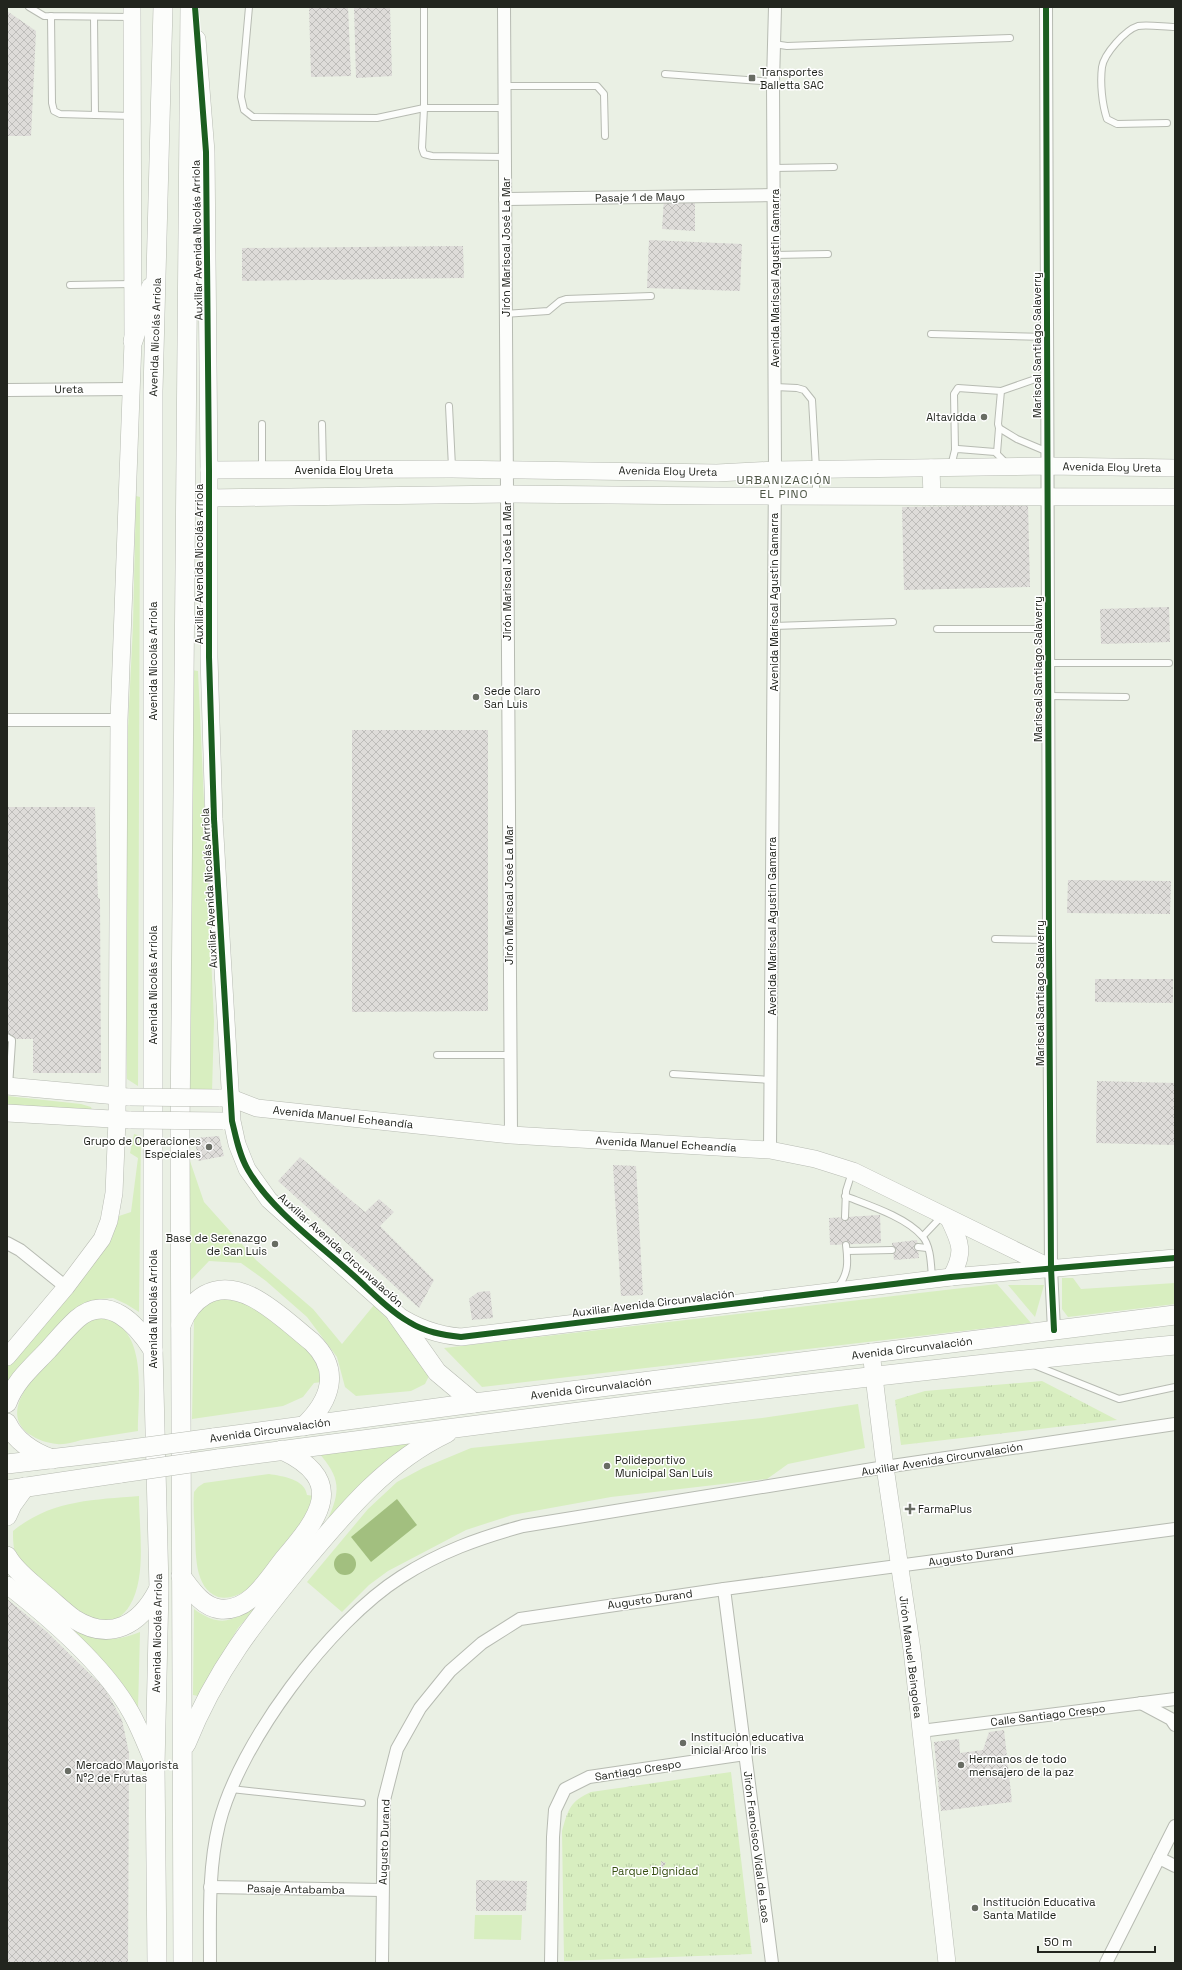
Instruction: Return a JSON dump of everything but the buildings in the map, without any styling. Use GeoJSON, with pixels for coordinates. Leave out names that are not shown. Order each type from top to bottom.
{"type":"FeatureCollection","features":[{"type":"Feature","properties":{"kind":"main road"},"geometry":{"type":"LineString","coordinates":[[150,7],[149,39],[161,91]]}},
{"type":"Feature","properties":{"kind":"main road","name":"Avenida Nicolás Arriola"},"geometry":{"type":"LineString","coordinates":[[157,1963],[155,1766],[158,1588],[153,1350],[153,391],[158,268],[163,7]]}},
{"type":"Feature","properties":{"kind":"main road"},"geometry":{"type":"LineString","coordinates":[[183,1963],[180,1115],[190,7]]}},
{"type":"Feature","properties":{"kind":"main road"},"geometry":{"type":"LineString","coordinates":[[133,341],[158,268]]}},
{"type":"Feature","properties":{"kind":"main road"},"geometry":{"type":"LineString","coordinates":[[181,1325],[190,1308],[197,1300],[210,1292],[229,1289],[239,1291],[260,1302],[312,1342],[321,1352],[328,1364],[330,1382],[324,1401],[304,1426]]}},
{"type":"Feature","properties":{"kind":"main road"},"geometry":{"type":"LineString","coordinates":[[7,1403],[19,1380],[78,1318],[90,1311],[106,1309],[122,1314],[138,1328],[153,1350]]}},
{"type":"Feature","properties":{"kind":"main road"},"geometry":{"type":"LineString","coordinates":[[396,1314],[436,1372],[474,1403]]}},
{"type":"Feature","properties":{"kind":"main road","name":"Avenida Circunvalación"},"geometry":{"type":"LineString","coordinates":[[7,1464],[117,1451],[871,1352],[1175,1315]]}},
{"type":"Feature","properties":{"kind":"main road","name":"Avenida Circunvalación"},"geometry":{"type":"LineString","coordinates":[[16,1488],[463,1426],[873,1376],[1175,1345]]}},
{"type":"Feature","properties":{"kind":"main road"},"geometry":{"type":"LineString","coordinates":[[7,1423],[16,1438],[31,1450],[52,1458]]}},
{"type":"Feature","properties":{"kind":"main road"},"geometry":{"type":"LineString","coordinates":[[182,1753],[196,1718],[214,1682],[235,1648],[258,1617],[356,1500],[390,1469],[431,1441],[463,1426]]}},
{"type":"Feature","properties":{"kind":"main road"},"geometry":{"type":"LineString","coordinates":[[182,1576],[198,1598],[211,1607],[222,1609],[236,1607],[254,1596],[309,1531],[320,1505],[322,1490],[320,1482],[314,1470],[282,1450]]}},
{"type":"Feature","properties":{"kind":"main road"},"geometry":{"type":"LineString","coordinates":[[7,1516],[12,1506],[16,1488]]}},
{"type":"Feature","properties":{"kind":"main road"},"geometry":{"type":"LineString","coordinates":[[7,1556],[18,1570],[67,1614],[80,1622],[96,1628],[113,1630],[127,1626],[144,1611],[158,1588]]}},
{"type":"Feature","properties":{"kind":"street","name":"Auxiliar Avenida Nicolás Arriola"},"geometry":{"type":"LineString","coordinates":[[195,7],[206,152],[209,657],[214,819],[227,1121]]}},
{"type":"Feature","properties":{"kind":"street","name":"Jirón Mariscal José La Mar"},"geometry":{"type":"LineString","coordinates":[[504,7],[511,1135]]}},
{"type":"Feature","properties":{"kind":"street","name":"Avenida Mariscal Agustin Gamarra"},"geometry":{"type":"LineString","coordinates":[[770,1150],[776,470],[773,82],[775,7]]}},
{"type":"Feature","properties":{"kind":"street","name":"Mariscal Santiago Salaverry"},"geometry":{"type":"LineString","coordinates":[[1046,7],[1049,940],[1051,1268],[1054,1330]]}},
{"type":"Feature","properties":{"kind":"street"},"geometry":{"type":"LineString","coordinates":[[7,1357],[66,1286],[102,1239],[109,1221],[124,1120],[119,720],[133,341],[132,12]]}},
{"type":"Feature","properties":{"kind":"street","name":"Pasaje 1 de Mayo"},"geometry":{"type":"LineString","coordinates":[[506,199],[774,195]]}},
{"type":"Feature","properties":{"kind":"street","name":"Ureta"},"geometry":{"type":"LineString","coordinates":[[7,390],[131,389]]}},
{"type":"Feature","properties":{"kind":"street","name":"Avenida Eloy Ureta"},"geometry":{"type":"LineString","coordinates":[[209,470],[507,469],[717,472],[816,469],[1009,467],[1048,459],[1175,468]]}},
{"type":"Feature","properties":{"kind":"street"},"geometry":{"type":"LineString","coordinates":[[931,468],[932,497]]}},
{"type":"Feature","properties":{"kind":"street"},"geometry":{"type":"LineString","coordinates":[[280,470],[280,497]]}},
{"type":"Feature","properties":{"kind":"street"},"geometry":{"type":"LineString","coordinates":[[414,470],[415,495]]}},
{"type":"Feature","properties":{"kind":"street"},"geometry":{"type":"LineString","coordinates":[[579,495],[580,470]]}},
{"type":"Feature","properties":{"kind":"street"},"geometry":{"type":"LineString","coordinates":[[716,496],[717,472]]}},
{"type":"Feature","properties":{"kind":"street"},"geometry":{"type":"LineString","coordinates":[[209,498],[507,494],[1175,497]]}},
{"type":"Feature","properties":{"kind":"street"},"geometry":{"type":"LineString","coordinates":[[7,720],[119,720]]}},
{"type":"Feature","properties":{"kind":"street","name":"Avenida Manuel Echeandía"},"geometry":{"type":"LineString","coordinates":[[8,1086],[124,1097],[225,1098],[257,1108],[511,1135],[770,1150],[815,1159],[853,1171],[946,1218],[1051,1268]]}},
{"type":"Feature","properties":{"kind":"street","name":"Avenida Manuel Echeandía"},"geometry":{"type":"LineString","coordinates":[[7,1113],[124,1120],[227,1121],[257,1108]]}},
{"type":"Feature","properties":{"kind":"street","name":"Auxiliar Avenida Circunvalación"},"geometry":{"type":"LineString","coordinates":[[227,1121],[247,1169],[269,1200],[396,1314],[420,1328],[446,1336],[469,1337],[495,1334],[611,1317],[951,1277],[1175,1258]]}},
{"type":"Feature","properties":{"kind":"street"},"geometry":{"type":"LineString","coordinates":[[946,1218],[960,1242],[959,1262],[951,1277]]}},
{"type":"Feature","properties":{"kind":"street"},"geometry":{"type":"LineString","coordinates":[[7,1243],[20,1250],[66,1286]]}},
{"type":"Feature","properties":{"kind":"street","name":"Jirón Manuel Beingolea"},"geometry":{"type":"LineString","coordinates":[[871,1352],[885,1468],[912,1650],[947,1963]]}},
{"type":"Feature","properties":{"kind":"street","name":"Auxiliar Avenida Circunvalación"},"geometry":{"type":"LineString","coordinates":[[210,1887],[219,1825],[231,1788],[248,1753],[264,1726],[301,1675],[360,1609],[400,1577],[432,1559],[464,1544],[523,1526],[885,1468],[1175,1424]]}},
{"type":"Feature","properties":{"kind":"street","name":"Augusto Durand"},"geometry":{"type":"LineString","coordinates":[[382,1963],[384,1800],[397,1749],[420,1708],[450,1671],[477,1648],[520,1619],[724,1589],[1175,1529]]}},
{"type":"Feature","properties":{"kind":"street"},"geometry":{"type":"LineString","coordinates":[[7,1585],[77,1646],[111,1684],[130,1711],[155,1766]]}},
{"type":"Feature","properties":{"kind":"street","name":"Jirón Francisco Vidal de Laos"},"geometry":{"type":"LineString","coordinates":[[724,1589],[772,1963]]}},
{"type":"Feature","properties":{"kind":"street","name":"Calle Santiago Crespo"},"geometry":{"type":"LineString","coordinates":[[921,1731],[1175,1698]]}},
{"type":"Feature","properties":{"kind":"street"},"geometry":{"type":"LineString","coordinates":[[1141,1703],[1171,1719],[1175,1726]]}},
{"type":"Feature","properties":{"kind":"street","name":"Santiago Crespo"},"geometry":{"type":"LineString","coordinates":[[551,1963],[553,1830],[555,1810],[565,1789],[589,1777],[745,1754]]}},
{"type":"Feature","properties":{"kind":"street"},"geometry":{"type":"LineString","coordinates":[[1106,1963],[1175,1826]]}},
{"type":"Feature","properties":{"kind":"street"},"geometry":{"type":"LineString","coordinates":[[1160,1858],[1175,1866]]}},
{"type":"Feature","properties":{"kind":"street"},"geometry":{"type":"LineString","coordinates":[[210,1887],[210,1963]]}},
{"type":"Feature","properties":{"kind":"street","name":"Pasaje Antabamba"},"geometry":{"type":"LineString","coordinates":[[210,1887],[382,1890]]}},
{"type":"Feature","properties":{"kind":"lane"},"geometry":{"type":"LineString","coordinates":[[29,7],[44,16],[94,16],[132,12]]}},
{"type":"Feature","properties":{"kind":"lane"},"geometry":{"type":"LineString","coordinates":[[249,7],[241,97],[244,110],[253,117],[377,118],[424,108],[505,108]]}},
{"type":"Feature","properties":{"kind":"lane"},"geometry":{"type":"LineString","coordinates":[[424,7],[424,108],[422,148],[424,154],[432,156],[505,157]]}},
{"type":"Feature","properties":{"kind":"lane"},"geometry":{"type":"LineString","coordinates":[[51,16],[52,103],[54,111],[60,114],[132,116]]}},
{"type":"Feature","properties":{"kind":"lane"},"geometry":{"type":"LineString","coordinates":[[94,16],[95,115]]}},
{"type":"Feature","properties":{"kind":"lane"},"geometry":{"type":"LineString","coordinates":[[1167,123],[1117,124],[1107,119],[1103,108],[1102,66],[1112,48],[1124,35],[1138,26],[1175,27]]}},
{"type":"Feature","properties":{"kind":"lane"},"geometry":{"type":"LineString","coordinates":[[774,44],[795,46],[1010,38]]}},
{"type":"Feature","properties":{"kind":"lane"},"geometry":{"type":"LineString","coordinates":[[665,74],[773,82]]}},
{"type":"Feature","properties":{"kind":"lane"},"geometry":{"type":"LineString","coordinates":[[505,86],[597,86],[604,94],[605,136]]}},
{"type":"Feature","properties":{"kind":"lane"},"geometry":{"type":"LineString","coordinates":[[774,168],[834,167]]}},
{"type":"Feature","properties":{"kind":"lane"},"geometry":{"type":"LineString","coordinates":[[774,255],[828,254]]}},
{"type":"Feature","properties":{"kind":"lane"},"geometry":{"type":"LineString","coordinates":[[70,284],[133,284]]}},
{"type":"Feature","properties":{"kind":"lane"},"geometry":{"type":"LineString","coordinates":[[506,314],[548,311],[566,298],[651,296]]}},
{"type":"Feature","properties":{"kind":"lane"},"geometry":{"type":"LineString","coordinates":[[931,334],[1047,338]]}},
{"type":"Feature","properties":{"kind":"lane"},"geometry":{"type":"LineString","coordinates":[[950,468],[955,450],[954,394],[958,388],[1001,390],[1047,375]]}},
{"type":"Feature","properties":{"kind":"lane"},"geometry":{"type":"LineString","coordinates":[[775,387],[797,388],[804,390],[812,400],[816,496]]}},
{"type":"Feature","properties":{"kind":"lane"},"geometry":{"type":"LineString","coordinates":[[997,453],[1001,390]]}},
{"type":"Feature","properties":{"kind":"lane"},"geometry":{"type":"LineString","coordinates":[[449,406],[452,469]]}},
{"type":"Feature","properties":{"kind":"lane"},"geometry":{"type":"LineString","coordinates":[[262,424],[262,471]]}},
{"type":"Feature","properties":{"kind":"lane"},"geometry":{"type":"LineString","coordinates":[[322,424],[323,470]]}},
{"type":"Feature","properties":{"kind":"lane"},"geometry":{"type":"LineString","coordinates":[[999,428],[1048,459]]}},
{"type":"Feature","properties":{"kind":"lane"},"geometry":{"type":"LineString","coordinates":[[955,450],[961,448],[997,453],[1009,467]]}},
{"type":"Feature","properties":{"kind":"lane"},"geometry":{"type":"LineString","coordinates":[[774,626],[893,622]]}},
{"type":"Feature","properties":{"kind":"lane"},"geometry":{"type":"LineString","coordinates":[[937,629],[1048,629]]}},
{"type":"Feature","properties":{"kind":"lane"},"geometry":{"type":"LineString","coordinates":[[1049,663],[1169,663]]}},
{"type":"Feature","properties":{"kind":"lane"},"geometry":{"type":"LineString","coordinates":[[1049,696],[1066,695],[1126,697]]}},
{"type":"Feature","properties":{"kind":"lane"},"geometry":{"type":"LineString","coordinates":[[995,939],[1049,940]]}},
{"type":"Feature","properties":{"kind":"lane"},"geometry":{"type":"LineString","coordinates":[[7,1037],[12,1040],[8,1086]]}},
{"type":"Feature","properties":{"kind":"lane"},"geometry":{"type":"LineString","coordinates":[[437,1055],[510,1055]]}},
{"type":"Feature","properties":{"kind":"lane"},"geometry":{"type":"LineString","coordinates":[[673,1074],[771,1080]]}},
{"type":"Feature","properties":{"kind":"lane"},"geometry":{"type":"LineString","coordinates":[[845,1217],[845,1196],[849,1178],[853,1171]]}},
{"type":"Feature","properties":{"kind":"lane"},"geometry":{"type":"LineString","coordinates":[[845,1196],[904,1222],[923,1236],[933,1279]]}},
{"type":"Feature","properties":{"kind":"lane"},"geometry":{"type":"LineString","coordinates":[[923,1236],[946,1218]]}},
{"type":"Feature","properties":{"kind":"lane"},"geometry":{"type":"LineString","coordinates":[[918,1247],[927,1248]]}},
{"type":"Feature","properties":{"kind":"lane"},"geometry":{"type":"LineString","coordinates":[[835,1291],[845,1277],[847,1269],[847,1248],[892,1250]]}},
{"type":"Feature","properties":{"kind":"lane"},"geometry":{"type":"LineString","coordinates":[[1021,1360],[1119,1399],[1175,1387]]}},
{"type":"Feature","properties":{"kind":"lane"},"geometry":{"type":"LineString","coordinates":[[231,1788],[362,1803]]}},
{"type":"Feature","properties":{"kind":"green space"},"geometry":{"type":"Polygon","coordinates":[[[136,496],[140,497],[138,1086],[127,1079],[125,788],[133,626],[136,496]]]}},
{"type":"Feature","properties":{"kind":"green space"},"geometry":{"type":"Polygon","coordinates":[[[191,670],[198,671],[214,1021],[212,1092],[190,1093],[191,670]]]}},
{"type":"Feature","properties":{"kind":"green space"},"geometry":{"type":"Polygon","coordinates":[[[7,1096],[81,1104],[91,1107],[92,1110],[7,1112],[7,1096]]]}},
{"type":"Feature","properties":{"kind":"green space"},"geometry":{"type":"Polygon","coordinates":[[[134,1134],[141,1136],[139,1312],[113,1298],[100,1299],[81,1308],[7,1385],[7,1365],[106,1248],[112,1238],[119,1216],[131,1212],[138,1158],[130,1153],[134,1134]]]}},
{"type":"Feature","properties":{"kind":"green space"},"geometry":{"type":"Polygon","coordinates":[[[189,1158],[204,1202],[256,1260],[313,1309],[342,1344],[374,1305],[392,1324],[429,1376],[425,1384],[411,1391],[356,1396],[345,1387],[337,1357],[307,1317],[266,1281],[241,1263],[209,1261],[191,1280],[189,1158]]]}},
{"type":"Feature","properties":{"kind":"green space"},"geometry":{"type":"Polygon","coordinates":[[[1062,1278],[1073,1278],[1081,1289],[1175,1283],[1175,1304],[1068,1317],[1062,1309],[1062,1278]]]}},
{"type":"Feature","properties":{"kind":"green space"},"geometry":{"type":"Polygon","coordinates":[[[997,1284],[1031,1323],[482,1387],[444,1348],[997,1284]]]}},
{"type":"Feature","properties":{"kind":"green space"},"geometry":{"type":"Polygon","coordinates":[[[1008,1285],[1044,1285],[1035,1317],[1008,1285]]]}},
{"type":"Feature","properties":{"kind":"green space"},"geometry":{"type":"Polygon","coordinates":[[[222,1296],[257,1306],[320,1360],[322,1382],[314,1383],[303,1397],[283,1406],[192,1419],[194,1319],[205,1305],[222,1296]]]}},
{"type":"Feature","properties":{"kind":"green space"},"geometry":{"type":"Polygon","coordinates":[[[102,1318],[117,1324],[127,1334],[134,1348],[138,1364],[139,1382],[138,1431],[63,1444],[39,1440],[29,1434],[21,1425],[18,1416],[18,1406],[22,1396],[35,1376],[78,1328],[93,1320],[102,1318]]]}},
{"type":"Feature","properties":{"kind":"green space"},"geometry":{"type":"Polygon","coordinates":[[[1042,1381],[1117,1420],[901,1445],[895,1400],[925,1391],[1042,1381]]]}},
{"type":"Feature","properties":{"kind":"green space","name":"Polideportivo Municipal San Luis"},"geometry":{"type":"Polygon","coordinates":[[[858,1404],[865,1448],[788,1464],[767,1479],[611,1497],[512,1515],[466,1530],[388,1571],[369,1585],[342,1612],[307,1582],[368,1509],[397,1482],[423,1468],[471,1448],[762,1418],[858,1404]]]}},
{"type":"Feature","properties":{"kind":"green space"},"geometry":{"type":"Polygon","coordinates":[[[422,1440],[327,1521],[335,1501],[335,1477],[326,1461],[318,1452],[422,1440]]]}},
{"type":"Feature","properties":{"kind":"green space"},"geometry":{"type":"Polygon","coordinates":[[[269,1474],[292,1479],[302,1485],[307,1495],[314,1496],[309,1517],[250,1588],[231,1597],[218,1597],[210,1593],[200,1578],[196,1560],[194,1492],[204,1483],[269,1474]]]}},
{"type":"Feature","properties":{"kind":"green space"},"geometry":{"type":"Polygon","coordinates":[[[139,1496],[141,1552],[139,1581],[130,1605],[121,1616],[111,1620],[100,1620],[88,1616],[66,1601],[25,1567],[17,1558],[14,1546],[13,1531],[42,1513],[73,1503],[139,1496]]]}},
{"type":"Feature","properties":{"kind":"green space"},"geometry":{"type":"Polygon","coordinates":[[[267,1595],[238,1628],[198,1696],[193,1695],[194,1609],[215,1620],[224,1621],[240,1615],[267,1595]]]}},
{"type":"Feature","properties":{"kind":"green space"},"geometry":{"type":"Polygon","coordinates":[[[51,1614],[74,1628],[93,1637],[114,1639],[140,1632],[138,1710],[91,1647],[51,1614]]]}},
{"type":"Feature","properties":{"kind":"green space","name":"Parque Dignidad"},"geometry":{"type":"Polygon","coordinates":[[[731,1772],[752,1954],[564,1961],[562,1831],[568,1812],[574,1803],[584,1795],[591,1792],[731,1772]]]}},
{"type":"Feature","properties":{"kind":"green space"},"geometry":{"type":"Polygon","coordinates":[[[475,1915],[522,1915],[521,1940],[474,1939],[475,1915]]]}},
{"type":"Feature","properties":{"kind":"shaded area"},"geometry":{"type":"Polygon","coordinates":[[[397,1499],[417,1525],[371,1562],[351,1537],[397,1499]]]}},
{"type":"Feature","properties":{"kind":"shaded area"},"geometry":{"type":"Polygon","coordinates":[[[345,1553],[353,1556],[356,1564],[353,1572],[345,1575],[337,1572],[334,1564],[337,1556],[345,1553]]]}},
{"type":"Feature","properties":{"kind":"cycle path"},"geometry":{"type":"LineString","coordinates":[[195,7],[206,152],[209,657],[214,819],[232,1121],[242,1158],[258,1185],[282,1213],[394,1312],[409,1322],[428,1331],[461,1337],[951,1277],[1175,1258]]}},
{"type":"Feature","properties":{"kind":"cycle path"},"geometry":{"type":"LineString","coordinates":[[1046,7],[1049,940],[1051,1268],[1054,1330]]}},
{"type":"Feature","properties":{"kind":"place","name":"Transportes Balletta SAC"},"geometry":{"type":"Point","coordinates":[752,78]}},
{"type":"Feature","properties":{"kind":"place","name":"Altavidda"},"geometry":{"type":"Point","coordinates":[984,417]}},
{"type":"Feature","properties":{"kind":"place","name":"Sede Claro San Luis"},"geometry":{"type":"Point","coordinates":[476,697]}},
{"type":"Feature","properties":{"kind":"place","name":"Grupo de Operaciones Especiales"},"geometry":{"type":"Point","coordinates":[209,1147]}},
{"type":"Feature","properties":{"kind":"place","name":"Base de Serenazgo de San Luis"},"geometry":{"type":"Point","coordinates":[275,1244]}},
{"type":"Feature","properties":{"kind":"place","name":"Polideportivo Municipal San Luis"},"geometry":{"type":"Point","coordinates":[607,1466]}},
{"type":"Feature","properties":{"kind":"place","name":"FarmaPlus"},"geometry":{"type":"Point","coordinates":[910,1509]}},
{"type":"Feature","properties":{"kind":"place","name":"Institución educativa inicial Arco Iris"},"geometry":{"type":"Point","coordinates":[683,1743]}},
{"type":"Feature","properties":{"kind":"place","name":"Hermanos de todo mensajero de la paz"},"geometry":{"type":"Point","coordinates":[961,1765]}},
{"type":"Feature","properties":{"kind":"place","name":"Mercado Mayorista N°2 de Frutas"},"geometry":{"type":"Point","coordinates":[68,1771]}},
{"type":"Feature","properties":{"kind":"place","name":"Institución Educativa Santa Matilde"},"geometry":{"type":"Point","coordinates":[975,1908]}},
{"type":"Feature","properties":{"kind":"district","name":"URBANIZACIÓN EL PINO"},"geometry":{"type":"Point","coordinates":[784,487]}}]}
